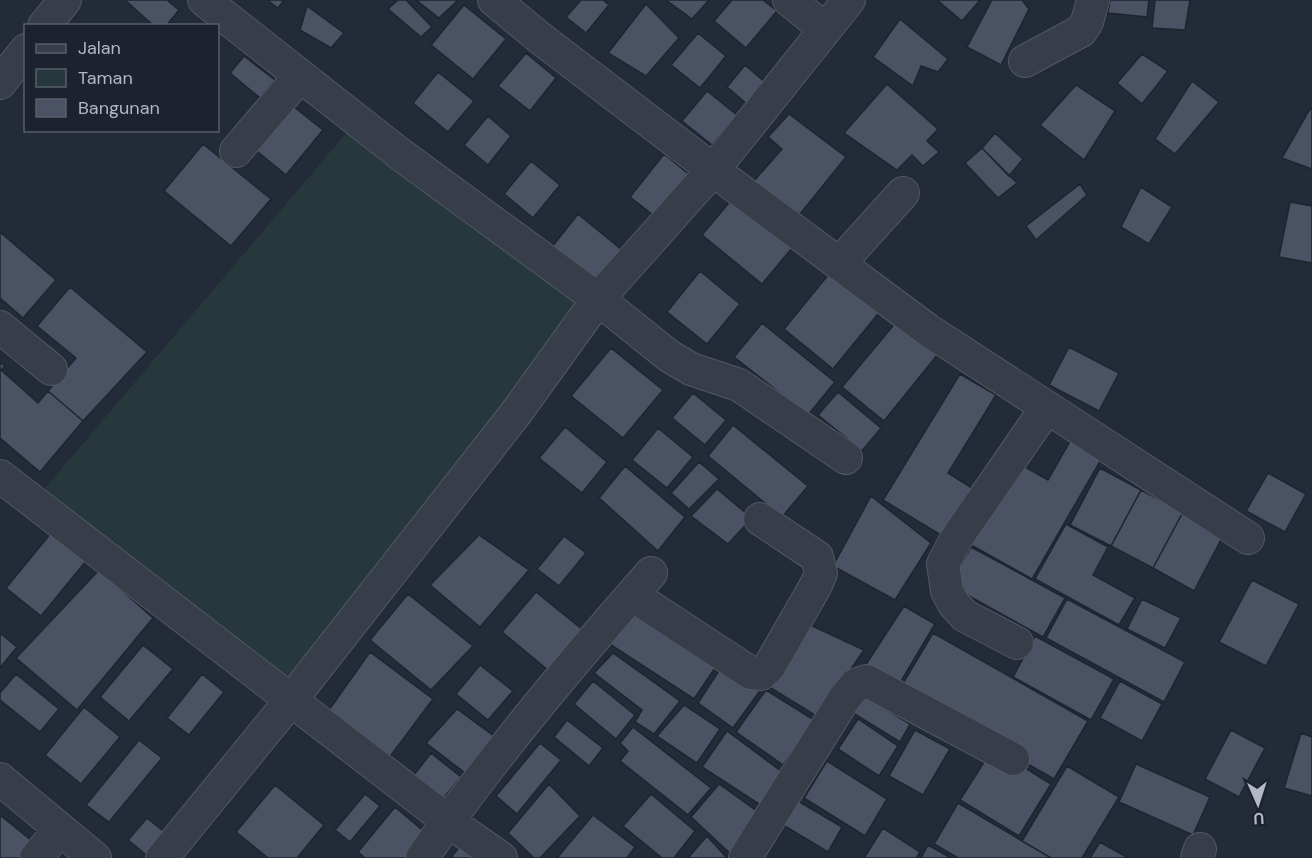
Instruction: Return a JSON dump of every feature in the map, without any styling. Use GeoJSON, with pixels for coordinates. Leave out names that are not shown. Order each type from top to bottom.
{"type":"FeatureCollection","features":[{"type":"Feature","properties":{"kind":"street"},"geometry":{"type":"LineString","coordinates":[[46,24],[65,0]]}},
{"type":"Feature","properties":{"kind":"street"},"geometry":{"type":"LineString","coordinates":[[204,0],[400,154],[598,299],[669,356],[691,369],[739,385],[846,458]]}},
{"type":"Feature","properties":{"kind":"street"},"geometry":{"type":"LineString","coordinates":[[494,0],[540,38],[713,170],[928,330],[1248,538]]}},
{"type":"Feature","properties":{"kind":"street"},"geometry":{"type":"LineString","coordinates":[[789,0],[825,29]]}},
{"type":"Feature","properties":{"kind":"street"},"geometry":{"type":"LineString","coordinates":[[162,858],[291,700],[516,413],[598,299],[713,170],[849,0]]}},
{"type":"Feature","properties":{"kind":"street"},"geometry":{"type":"LineString","coordinates":[[1025,61],[1081,31],[1087,22],[1093,0]]}},
{"type":"Feature","properties":{"kind":"street"},"geometry":{"type":"LineString","coordinates":[[0,83],[24,53]]}},
{"type":"Feature","properties":{"kind":"street"},"geometry":{"type":"LineString","coordinates":[[236,150],[300,76]]}},
{"type":"Feature","properties":{"kind":"street"},"geometry":{"type":"LineString","coordinates":[[839,264],[903,193]]}},
{"type":"Feature","properties":{"kind":"street"},"geometry":{"type":"LineString","coordinates":[[0,327],[51,369]]}},
{"type":"Feature","properties":{"kind":"street"},"geometry":{"type":"LineString","coordinates":[[1017,643],[965,616],[946,591],[943,564],[957,539],[1047,407]]}},
{"type":"Feature","properties":{"kind":"street"},"geometry":{"type":"LineString","coordinates":[[0,476],[448,821],[501,858]]}},
{"type":"Feature","properties":{"kind":"street"},"geometry":{"type":"LineString","coordinates":[[422,858],[560,676],[641,584],[751,673],[761,674],[769,667],[816,585],[820,573],[817,557],[760,519]]}},
{"type":"Feature","properties":{"kind":"street"},"geometry":{"type":"LineString","coordinates":[[745,858],[855,685],[867,681],[1013,759]]}},
{"type":"Feature","properties":{"kind":"street"},"geometry":{"type":"LineString","coordinates":[[0,779],[95,858]]}},
{"type":"Feature","properties":{"kind":"street"},"geometry":{"type":"LineString","coordinates":[[36,858],[60,829]]}},
{"type":"Feature","properties":{"kind":"green space"},"geometry":{"type":"Polygon","coordinates":[[[347,132],[585,302],[289,689],[41,493],[347,132]]]}},
{"type":"Feature","properties":{"kind":"building"},"geometry":{"type":"Polygon","coordinates":[[[125,0],[167,0],[179,10],[168,24],[152,24],[125,0]]]}},
{"type":"Feature","properties":{"kind":"building"},"geometry":{"type":"Polygon","coordinates":[[[267,0],[284,0],[278,8],[267,0]]]}},
{"type":"Feature","properties":{"kind":"building"},"geometry":{"type":"Polygon","coordinates":[[[398,0],[406,0],[432,27],[421,37],[388,9],[398,0]]]}},
{"type":"Feature","properties":{"kind":"building"},"geometry":{"type":"Polygon","coordinates":[[[416,0],[458,0],[439,18],[416,0]]]}},
{"type":"Feature","properties":{"kind":"building"},"geometry":{"type":"Polygon","coordinates":[[[581,0],[603,0],[609,5],[586,33],[566,17],[581,0]]]}},
{"type":"Feature","properties":{"kind":"building"},"geometry":{"type":"Polygon","coordinates":[[[666,0],[709,0],[692,19],[666,0]]]}},
{"type":"Feature","properties":{"kind":"building"},"geometry":{"type":"Polygon","coordinates":[[[732,0],[763,0],[777,11],[746,48],[714,21],[732,0]]]}},
{"type":"Feature","properties":{"kind":"building"},"geometry":{"type":"Polygon","coordinates":[[[937,0],[980,0],[962,21],[937,0]]]}},
{"type":"Feature","properties":{"kind":"building"},"geometry":{"type":"Polygon","coordinates":[[[992,0],[1022,0],[1029,9],[1001,65],[967,47],[992,0]]]}},
{"type":"Feature","properties":{"kind":"building"},"geometry":{"type":"Polygon","coordinates":[[[1110,0],[1149,0],[1147,17],[1108,13],[1110,0]]]}},
{"type":"Feature","properties":{"kind":"building"},"geometry":{"type":"Polygon","coordinates":[[[1155,0],[1190,0],[1185,30],[1152,28],[1155,0]]]}},
{"type":"Feature","properties":{"kind":"building"},"geometry":{"type":"Polygon","coordinates":[[[646,4],[679,38],[646,76],[608,53],[646,4]]]}},
{"type":"Feature","properties":{"kind":"building"},"geometry":{"type":"Polygon","coordinates":[[[464,5],[506,39],[473,79],[431,45],[464,5]]]}},
{"type":"Feature","properties":{"kind":"building"},"geometry":{"type":"Polygon","coordinates":[[[307,6],[344,33],[331,48],[300,30],[307,6]]]}},
{"type":"Feature","properties":{"kind":"building"},"geometry":{"type":"Polygon","coordinates":[[[900,19],[948,59],[938,72],[921,66],[913,86],[873,57],[900,19]]]}},
{"type":"Feature","properties":{"kind":"building"},"geometry":{"type":"Polygon","coordinates":[[[698,33],[726,56],[700,88],[671,65],[698,33]]]}},
{"type":"Feature","properties":{"kind":"building"},"geometry":{"type":"Polygon","coordinates":[[[526,53],[556,78],[530,111],[498,86],[526,53]]]}},
{"type":"Feature","properties":{"kind":"building"},"geometry":{"type":"Polygon","coordinates":[[[1142,54],[1168,71],[1142,104],[1117,83],[1142,54]]]}},
{"type":"Feature","properties":{"kind":"building"},"geometry":{"type":"Polygon","coordinates":[[[244,56],[275,80],[260,98],[230,73],[244,56]]]}},
{"type":"Feature","properties":{"kind":"building"},"geometry":{"type":"Polygon","coordinates":[[[745,65],[766,83],[748,105],[727,87],[745,65]]]}},
{"type":"Feature","properties":{"kind":"building"},"geometry":{"type":"Polygon","coordinates":[[[438,72],[474,101],[448,132],[413,103],[438,72]]]}},
{"type":"Feature","properties":{"kind":"building"},"geometry":{"type":"Polygon","coordinates":[[[1192,81],[1219,102],[1175,154],[1155,139],[1192,81]]]}},
{"type":"Feature","properties":{"kind":"building"},"geometry":{"type":"Polygon","coordinates":[[[887,84],[938,129],[927,141],[939,152],[923,166],[912,155],[897,170],[844,133],[887,84]]]}},
{"type":"Feature","properties":{"kind":"building"},"geometry":{"type":"Polygon","coordinates":[[[1076,85],[1115,111],[1084,160],[1040,125],[1076,85]]]}},
{"type":"Feature","properties":{"kind":"building"},"geometry":{"type":"Polygon","coordinates":[[[707,91],[737,115],[712,145],[682,121],[707,91]]]}},
{"type":"Feature","properties":{"kind":"building"},"geometry":{"type":"Polygon","coordinates":[[[289,103],[323,130],[286,175],[252,147],[289,103]]]}},
{"type":"Feature","properties":{"kind":"building"},"geometry":{"type":"Polygon","coordinates":[[[1310,109],[1312,110],[1312,169],[1282,158],[1310,109]]]}},
{"type":"Feature","properties":{"kind":"building"},"geometry":{"type":"Polygon","coordinates":[[[789,114],[846,157],[800,214],[753,182],[782,149],[768,137],[789,114]]]}},
{"type":"Feature","properties":{"kind":"building"},"geometry":{"type":"Polygon","coordinates":[[[488,116],[511,136],[488,165],[464,145],[488,116]]]}},
{"type":"Feature","properties":{"kind":"building"},"geometry":{"type":"Polygon","coordinates":[[[995,133],[1023,159],[1009,176],[982,148],[995,133]]]}},
{"type":"Feature","properties":{"kind":"building"},"geometry":{"type":"Polygon","coordinates":[[[203,144],[271,199],[231,246],[164,191],[203,144]]]}},
{"type":"Feature","properties":{"kind":"building"},"geometry":{"type":"Polygon","coordinates":[[[982,148],[1017,183],[998,198],[965,163],[982,148]]]}},
{"type":"Feature","properties":{"kind":"building"},"geometry":{"type":"Polygon","coordinates":[[[664,154],[691,176],[657,218],[630,197],[664,154]]]}},
{"type":"Feature","properties":{"kind":"building"},"geometry":{"type":"Polygon","coordinates":[[[531,161],[560,185],[533,218],[504,194],[531,161]]]}},
{"type":"Feature","properties":{"kind":"building"},"geometry":{"type":"Polygon","coordinates":[[[1080,184],[1087,195],[1036,240],[1026,226],[1080,184]]]}},
{"type":"Feature","properties":{"kind":"building"},"geometry":{"type":"Polygon","coordinates":[[[1141,187],[1172,207],[1149,244],[1121,227],[1141,187]]]}},
{"type":"Feature","properties":{"kind":"building"},"geometry":{"type":"Polygon","coordinates":[[[737,193],[797,242],[762,284],[702,235],[737,193]]]}},
{"type":"Feature","properties":{"kind":"building"},"geometry":{"type":"Polygon","coordinates":[[[1290,202],[1312,206],[1312,263],[1279,257],[1290,202]]]}},
{"type":"Feature","properties":{"kind":"building"},"geometry":{"type":"Polygon","coordinates":[[[578,214],[622,250],[595,282],[552,247],[578,214]]]}},
{"type":"Feature","properties":{"kind":"building"},"geometry":{"type":"Polygon","coordinates":[[[0,232],[56,280],[23,318],[0,298],[0,232]]]}},
{"type":"Feature","properties":{"kind":"building"},"geometry":{"type":"Polygon","coordinates":[[[833,269],[882,309],[833,369],[784,329],[833,269]]]}},
{"type":"Feature","properties":{"kind":"building"},"geometry":{"type":"Polygon","coordinates":[[[700,271],[740,304],[707,344],[667,312],[700,271]]]}},
{"type":"Feature","properties":{"kind":"building"},"geometry":{"type":"Polygon","coordinates":[[[70,287],[147,352],[83,421],[48,391],[76,358],[37,326],[70,287]]]}},
{"type":"Feature","properties":{"kind":"building"},"geometry":{"type":"Polygon","coordinates":[[[897,321],[938,354],[884,421],[842,387],[897,321]]]}},
{"type":"Feature","properties":{"kind":"building"},"geometry":{"type":"Polygon","coordinates":[[[762,323],[835,382],[808,415],[734,357],[762,323]]]}},
{"type":"Feature","properties":{"kind":"building"},"geometry":{"type":"Polygon","coordinates":[[[1069,347],[1119,373],[1099,411],[1049,385],[1069,347]]]}},
{"type":"Feature","properties":{"kind":"building"},"geometry":{"type":"Polygon","coordinates":[[[611,348],[663,390],[623,438],[571,396],[611,348]]]}},
{"type":"Feature","properties":{"kind":"building"},"geometry":{"type":"Polygon","coordinates":[[[0,362],[5,366],[1,370],[38,403],[48,391],[83,421],[40,472],[0,438],[0,362]]]}},
{"type":"Feature","properties":{"kind":"building"},"geometry":{"type":"Polygon","coordinates":[[[960,374],[996,395],[948,473],[983,495],[954,543],[883,500],[960,374]]]}},
{"type":"Feature","properties":{"kind":"building"},"geometry":{"type":"Polygon","coordinates":[[[838,392],[881,428],[862,451],[818,415],[838,392]]]}},
{"type":"Feature","properties":{"kind":"building"},"geometry":{"type":"Polygon","coordinates":[[[693,393],[726,420],[705,445],[672,418],[693,393]]]}},
{"type":"Feature","properties":{"kind":"building"},"geometry":{"type":"Polygon","coordinates":[[[733,425],[808,486],[782,517],[708,456],[733,425]]]}},
{"type":"Feature","properties":{"kind":"building"},"geometry":{"type":"Polygon","coordinates":[[[565,427],[607,462],[582,493],[539,458],[565,427]]]}},
{"type":"Feature","properties":{"kind":"building"},"geometry":{"type":"Polygon","coordinates":[[[658,428],[693,457],[667,488],[632,460],[658,428]]]}},
{"type":"Feature","properties":{"kind":"building"},"geometry":{"type":"Polygon","coordinates":[[[1072,438],[1103,456],[1032,579],[964,541],[1011,459],[1048,480],[1072,438]]]}},
{"type":"Feature","properties":{"kind":"building"},"geometry":{"type":"Polygon","coordinates":[[[699,462],[719,479],[689,509],[671,493],[699,462]]]}},
{"type":"Feature","properties":{"kind":"building"},"geometry":{"type":"Polygon","coordinates":[[[625,466],[685,517],[658,551],[599,498],[625,466]]]}},
{"type":"Feature","properties":{"kind":"building"},"geometry":{"type":"Polygon","coordinates":[[[1100,468],[1141,490],[1111,546],[1070,525],[1100,468]]]}},
{"type":"Feature","properties":{"kind":"building"},"geometry":{"type":"Polygon","coordinates":[[[1268,473],[1306,494],[1285,532],[1246,511],[1268,473]]]}},
{"type":"Feature","properties":{"kind":"building"},"geometry":{"type":"Polygon","coordinates":[[[717,489],[752,518],[728,544],[691,516],[717,489]]]}},
{"type":"Feature","properties":{"kind":"building"},"geometry":{"type":"Polygon","coordinates":[[[1141,490],[1183,512],[1153,568],[1111,546],[1141,490]]]}},
{"type":"Feature","properties":{"kind":"building"},"geometry":{"type":"Polygon","coordinates":[[[871,496],[931,543],[895,600],[833,566],[871,496]]]}},
{"type":"Feature","properties":{"kind":"building"},"geometry":{"type":"Polygon","coordinates":[[[1183,512],[1224,534],[1194,591],[1153,568],[1183,512]]]}},
{"type":"Feature","properties":{"kind":"building"},"geometry":{"type":"Polygon","coordinates":[[[1066,524],[1108,547],[1093,575],[1135,598],[1119,625],[1035,579],[1066,524]]]}},
{"type":"Feature","properties":{"kind":"building"},"geometry":{"type":"Polygon","coordinates":[[[51,533],[86,561],[41,616],[6,588],[51,533]]]}},
{"type":"Feature","properties":{"kind":"building"},"geometry":{"type":"Polygon","coordinates":[[[479,535],[529,570],[480,627],[430,585],[479,535]]]}},
{"type":"Feature","properties":{"kind":"building"},"geometry":{"type":"Polygon","coordinates":[[[564,536],[586,553],[559,586],[537,569],[564,536]]]}},
{"type":"Feature","properties":{"kind":"building"},"geometry":{"type":"Polygon","coordinates":[[[971,547],[1065,598],[1043,637],[949,585],[971,547]]]}},
{"type":"Feature","properties":{"kind":"building"},"geometry":{"type":"Polygon","coordinates":[[[99,570],[153,618],[77,710],[16,658],[99,570]]]}},
{"type":"Feature","properties":{"kind":"building"},"geometry":{"type":"Polygon","coordinates":[[[1252,580],[1299,604],[1266,666],[1219,642],[1252,580]]]}},
{"type":"Feature","properties":{"kind":"building"},"geometry":{"type":"Polygon","coordinates":[[[536,592],[583,630],[549,671],[502,632],[536,592]]]}},
{"type":"Feature","properties":{"kind":"building"},"geometry":{"type":"Polygon","coordinates":[[[408,594],[473,646],[431,690],[370,640],[408,594]]]}},
{"type":"Feature","properties":{"kind":"building"},"geometry":{"type":"Polygon","coordinates":[[[1067,599],[1185,662],[1164,702],[1046,638],[1067,599]]]}},
{"type":"Feature","properties":{"kind":"building"},"geometry":{"type":"Polygon","coordinates":[[[1142,599],[1181,618],[1165,648],[1127,629],[1142,599]]]}},
{"type":"Feature","properties":{"kind":"building"},"geometry":{"type":"Polygon","coordinates":[[[904,606],[935,624],[897,688],[863,669],[904,606]]]}},
{"type":"Feature","properties":{"kind":"building"},"geometry":{"type":"Polygon","coordinates":[[[633,607],[715,668],[694,699],[605,641],[633,607]]]}},
{"type":"Feature","properties":{"kind":"building"},"geometry":{"type":"Polygon","coordinates":[[[808,624],[864,650],[818,717],[766,685],[808,624]]]}},
{"type":"Feature","properties":{"kind":"building"},"geometry":{"type":"Polygon","coordinates":[[[0,633],[17,647],[0,668],[0,633]]]}},
{"type":"Feature","properties":{"kind":"building"},"geometry":{"type":"Polygon","coordinates":[[[933,633],[1088,721],[1054,779],[899,690],[933,633]]]}},
{"type":"Feature","properties":{"kind":"building"},"geometry":{"type":"Polygon","coordinates":[[[1035,636],[1114,679],[1091,720],[1013,677],[1035,636]]]}},
{"type":"Feature","properties":{"kind":"building"},"geometry":{"type":"Polygon","coordinates":[[[143,645],[173,669],[129,721],[100,697],[143,645]]]}},
{"type":"Feature","properties":{"kind":"building"},"geometry":{"type":"Polygon","coordinates":[[[370,652],[433,699],[386,762],[324,717],[370,652]]]}},
{"type":"Feature","properties":{"kind":"building"},"geometry":{"type":"Polygon","coordinates":[[[613,653],[680,701],[654,734],[635,722],[642,710],[594,673],[613,653]]]}},
{"type":"Feature","properties":{"kind":"building"},"geometry":{"type":"Polygon","coordinates":[[[724,663],[762,688],[733,728],[698,703],[724,663]]]}},
{"type":"Feature","properties":{"kind":"building"},"geometry":{"type":"Polygon","coordinates":[[[480,665],[513,691],[488,720],[456,694],[480,665]]]}},
{"type":"Feature","properties":{"kind":"building"},"geometry":{"type":"Polygon","coordinates":[[[16,674],[59,709],[40,732],[0,700],[0,693],[16,674]]]}},
{"type":"Feature","properties":{"kind":"building"},"geometry":{"type":"Polygon","coordinates":[[[202,674],[224,692],[189,735],[167,718],[202,674]]]}},
{"type":"Feature","properties":{"kind":"building"},"geometry":{"type":"Polygon","coordinates":[[[593,681],[635,715],[616,739],[574,704],[593,681]]]}},
{"type":"Feature","properties":{"kind":"building"},"geometry":{"type":"Polygon","coordinates":[[[1120,681],[1162,704],[1142,741],[1100,718],[1120,681]]]}},
{"type":"Feature","properties":{"kind":"building"},"geometry":{"type":"Polygon","coordinates":[[[766,690],[814,720],[783,765],[736,732],[766,690]]]}},
{"type":"Feature","properties":{"kind":"building"},"geometry":{"type":"Polygon","coordinates":[[[864,696],[910,724],[900,742],[853,713],[864,696]]]}},
{"type":"Feature","properties":{"kind":"building"},"geometry":{"type":"Polygon","coordinates":[[[684,705],[720,729],[697,763],[657,736],[684,705]]]}},
{"type":"Feature","properties":{"kind":"building"},"geometry":{"type":"Polygon","coordinates":[[[84,707],[120,737],[81,784],[45,755],[84,707]]]}},
{"type":"Feature","properties":{"kind":"building"},"geometry":{"type":"Polygon","coordinates":[[[457,709],[498,739],[469,776],[426,743],[457,709]]]}},
{"type":"Feature","properties":{"kind":"building"},"geometry":{"type":"Polygon","coordinates":[[[858,719],[898,746],[879,776],[838,749],[858,719]]]}},
{"type":"Feature","properties":{"kind":"building"},"geometry":{"type":"Polygon","coordinates":[[[567,720],[603,748],[589,766],[554,737],[567,720]]]}},
{"type":"Feature","properties":{"kind":"building"},"geometry":{"type":"Polygon","coordinates":[[[633,727],[711,788],[688,815],[620,761],[628,751],[620,743],[633,727]]]}},
{"type":"Feature","properties":{"kind":"building"},"geometry":{"type":"Polygon","coordinates":[[[915,730],[950,749],[923,795],[889,776],[915,730]]]}},
{"type":"Feature","properties":{"kind":"building"},"geometry":{"type":"Polygon","coordinates":[[[1231,730],[1265,748],[1239,797],[1205,779],[1231,730]]]}},
{"type":"Feature","properties":{"kind":"building"},"geometry":{"type":"Polygon","coordinates":[[[727,731],[785,774],[762,806],[702,767],[727,731]]]}},
{"type":"Feature","properties":{"kind":"building"},"geometry":{"type":"Polygon","coordinates":[[[1301,733],[1312,737],[1312,796],[1284,788],[1301,733]]]}},
{"type":"Feature","properties":{"kind":"building"},"geometry":{"type":"Polygon","coordinates":[[[139,740],[162,758],[109,822],[86,805],[139,740]]]}},
{"type":"Feature","properties":{"kind":"building"},"geometry":{"type":"Polygon","coordinates":[[[540,743],[561,760],[517,814],[496,796],[540,743]]]}},
{"type":"Feature","properties":{"kind":"building"},"geometry":{"type":"Polygon","coordinates":[[[993,748],[1051,784],[1019,836],[960,800],[993,748]]]}},
{"type":"Feature","properties":{"kind":"building"},"geometry":{"type":"Polygon","coordinates":[[[431,753],[461,777],[442,800],[413,776],[431,753]]]}},
{"type":"Feature","properties":{"kind":"building"},"geometry":{"type":"Polygon","coordinates":[[[827,761],[887,799],[865,836],[804,798],[827,761]]]}},
{"type":"Feature","properties":{"kind":"building"},"geometry":{"type":"Polygon","coordinates":[[[1136,764],[1210,797],[1193,835],[1119,802],[1136,764]]]}},
{"type":"Feature","properties":{"kind":"building"},"geometry":{"type":"Polygon","coordinates":[[[1067,766],[1119,797],[1082,858],[1051,858],[1022,841],[1067,766]]]}},
{"type":"Feature","properties":{"kind":"building"},"geometry":{"type":"Polygon","coordinates":[[[549,784],[580,816],[540,858],[534,858],[508,833],[549,784]]]}},
{"type":"Feature","properties":{"kind":"building"},"geometry":{"type":"Polygon","coordinates":[[[719,784],[761,814],[734,857],[691,817],[719,784]]]}},
{"type":"Feature","properties":{"kind":"building"},"geometry":{"type":"Polygon","coordinates":[[[275,785],[324,825],[297,858],[268,858],[236,832],[275,785]]]}},
{"type":"Feature","properties":{"kind":"building"},"geometry":{"type":"Polygon","coordinates":[[[365,794],[380,806],[350,842],[335,830],[365,794]]]}},
{"type":"Feature","properties":{"kind":"building"},"geometry":{"type":"Polygon","coordinates":[[[651,794],[695,831],[674,858],[662,858],[623,826],[651,794]]]}},
{"type":"Feature","properties":{"kind":"building"},"geometry":{"type":"Polygon","coordinates":[[[798,801],[842,827],[828,852],[783,825],[798,801]]]}},
{"type":"Feature","properties":{"kind":"building"},"geometry":{"type":"Polygon","coordinates":[[[958,803],[1051,858],[958,858],[934,844],[958,803]]]}},
{"type":"Feature","properties":{"kind":"building"},"geometry":{"type":"Polygon","coordinates":[[[395,807],[427,834],[407,858],[365,858],[358,852],[395,807]]]}},
{"type":"Feature","properties":{"kind":"building"},"geometry":{"type":"Polygon","coordinates":[[[0,815],[37,845],[26,858],[0,858],[0,815]]]}},
{"type":"Feature","properties":{"kind":"building"},"geometry":{"type":"Polygon","coordinates":[[[593,815],[635,847],[627,858],[557,858],[593,815]]]}},
{"type":"Feature","properties":{"kind":"building"},"geometry":{"type":"Polygon","coordinates":[[[147,818],[168,835],[150,858],[128,840],[147,818]]]}},
{"type":"Feature","properties":{"kind":"building"},"geometry":{"type":"Polygon","coordinates":[[[883,828],[920,852],[916,858],[864,858],[883,828]]]}},
{"type":"Feature","properties":{"kind":"building"},"geometry":{"type":"Polygon","coordinates":[[[707,836],[727,858],[688,858],[707,836]]]}},
{"type":"Feature","properties":{"kind":"building"},"geometry":{"type":"Polygon","coordinates":[[[467,838],[492,858],[454,858],[452,856],[467,838]]]}},
{"type":"Feature","properties":{"kind":"building"},"geometry":{"type":"Polygon","coordinates":[[[1100,842],[1128,858],[1090,858],[1100,842]]]}},
{"type":"Feature","properties":{"kind":"building"},"geometry":{"type":"Polygon","coordinates":[[[928,845],[951,858],[921,858],[928,845]]]}}]}
